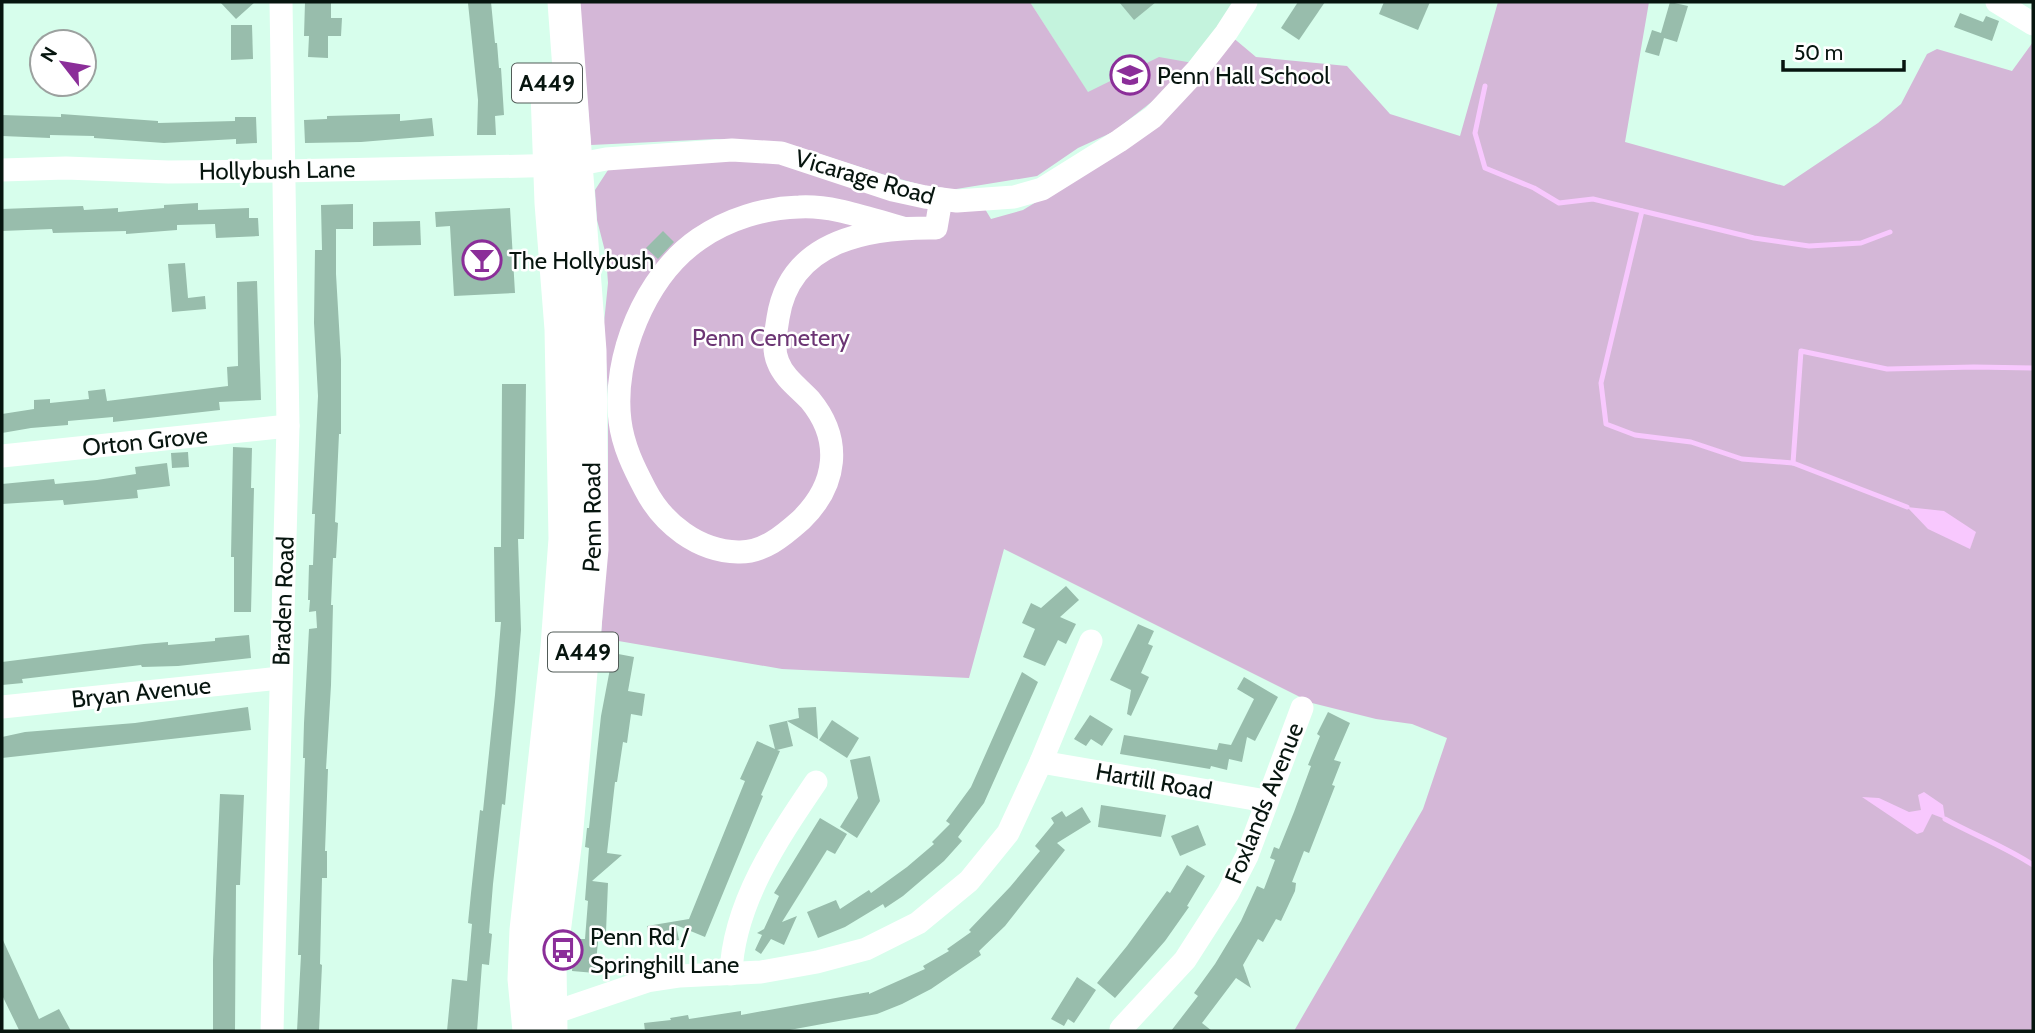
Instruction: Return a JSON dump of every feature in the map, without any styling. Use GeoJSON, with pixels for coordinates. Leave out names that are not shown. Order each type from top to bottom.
{"type":"FeatureCollection","features":[{"type":"Feature","properties":{"kind":"highway","name":"Penn Road"},"geometry":{"type":"LineString","coordinates":[[542,2],[563,165],[590,339],[592,550],[566,839],[543,1025]]}},
{"type":"Feature","properties":{"kind":"highway","name":"Penn Road"},"geometry":{"type":"LineString","coordinates":[[563,165],[564,2]]}},
{"type":"Feature","properties":{"kind":"street","name":"Braden Road"},"geometry":{"type":"LineString","coordinates":[[272,1031],[289,426],[281,2]]}},
{"type":"Feature","properties":{"kind":"street","name":"Vicarage Road"},"geometry":{"type":"LineString","coordinates":[[563,165],[606,159],[732,150],[781,153],[893,190],[957,201],[1014,197],[1042,189],[1153,117],[1197,70],[1246,2]]}},
{"type":"Feature","properties":{"kind":"street"},"geometry":{"type":"LineString","coordinates":[[1997,2],[2033,24]]}},
{"type":"Feature","properties":{"kind":"street","name":"Hollybush Lane"},"geometry":{"type":"LineString","coordinates":[[2,170],[66,168],[168,172],[284,171],[563,165]]}},
{"type":"Feature","properties":{"kind":"street"},"geometry":{"type":"LineString","coordinates":[[903,228],[828,208],[773,210],[745,216],[696,241],[675,260],[659,280],[634,327],[626,350],[619,388],[620,422],[627,450],[646,489],[662,515],[675,528],[708,547],[738,552],[753,551],[788,532],[806,515],[827,482],[833,459],[822,417],[810,400],[782,372],[777,361],[776,328],[784,294],[804,266],[834,244],[851,236],[903,228],[936,228],[941,199]]}},
{"type":"Feature","properties":{"kind":"street","name":"Orton Grove"},"geometry":{"type":"LineString","coordinates":[[2,456],[289,426]]}},
{"type":"Feature","properties":{"kind":"street"},"geometry":{"type":"LineString","coordinates":[[543,1025],[647,981],[792,968],[866,949],[918,923],[946,903],[989,859],[1008,833],[1041,762],[1091,641]]}},
{"type":"Feature","properties":{"kind":"street","name":"Bryan Avenue"},"geometry":{"type":"LineString","coordinates":[[2,707],[280,678]]}},
{"type":"Feature","properties":{"kind":"street","name":"Foxlands Avenue"},"geometry":{"type":"LineString","coordinates":[[1121,1029],[1179,967],[1208,926],[1247,856],[1302,708]]}},
{"type":"Feature","properties":{"kind":"street","name":"Hartill Road"},"geometry":{"type":"LineString","coordinates":[[1041,762],[1266,800]]}},
{"type":"Feature","properties":{"kind":"street"},"geometry":{"type":"LineString","coordinates":[[731,974],[734,939],[746,907],[780,837],[816,782]]}},
{"type":"Feature","properties":{"kind":"shaded area","name":"Penn Hall School"},"geometry":{"type":"Polygon","coordinates":[[[1030,2],[1239,2],[1172,86],[1113,132],[1030,2]]]}},
{"type":"Feature","properties":{"kind":"shaded area"},"geometry":{"type":"Polygon","coordinates":[[[1907,507],[1944,511],[1976,532],[1970,549],[1928,529],[1907,507]]]}},
{"type":"Feature","properties":{"kind":"shaded area"},"geometry":{"type":"Polygon","coordinates":[[[1924,792],[1943,805],[1945,819],[1932,814],[1923,832],[1917,834],[1862,797],[1879,798],[1909,812],[1921,810],[1918,795],[1924,792]]]}},
{"type":"Feature","properties":{"kind":"green space"},"geometry":{"type":"Polygon","coordinates":[[[579,2],[1030,2],[1088,92],[1159,57],[1193,63],[1172,86],[1113,132],[1078,148],[1037,176],[944,191],[785,143],[716,139],[591,145],[579,2]]]}},
{"type":"Feature","properties":{"kind":"green space","name":"Penn Cemetery"},"geometry":{"type":"Polygon","coordinates":[[[1498,2],[1649,2],[1625,142],[1784,186],[1878,123],[1901,104],[1927,54],[1937,49],[2012,71],[2033,42],[2033,1031],[1294,1031],[1423,809],[1447,738],[1412,724],[1376,719],[1312,703],[1004,549],[969,678],[782,669],[601,638],[608,522],[608,395],[604,323],[608,283],[606,255],[597,220],[595,190],[608,170],[743,156],[982,204],[991,219],[1023,210],[1125,148],[1231,36],[1256,57],[1347,66],[1390,114],[1460,136],[1498,2]]]}},
{"type":"Feature","properties":{"kind":"building"},"geometry":{"type":"Polygon","coordinates":[[[220,2],[255,2],[236,19],[220,2]]]}},
{"type":"Feature","properties":{"kind":"building"},"geometry":{"type":"Polygon","coordinates":[[[305,2],[331,2],[331,18],[342,18],[341,36],[328,36],[328,58],[308,57],[309,36],[304,36],[305,2]]]}},
{"type":"Feature","properties":{"kind":"building"},"geometry":{"type":"Polygon","coordinates":[[[491,2],[495,43],[501,68],[504,115],[495,116],[496,135],[477,135],[478,100],[468,3],[491,2]]]}},
{"type":"Feature","properties":{"kind":"building"},"geometry":{"type":"Polygon","coordinates":[[[1119,2],[1156,2],[1134,20],[1119,2]]]}},
{"type":"Feature","properties":{"kind":"building"},"geometry":{"type":"Polygon","coordinates":[[[1298,2],[1325,2],[1299,40],[1281,28],[1298,2]]]}},
{"type":"Feature","properties":{"kind":"building"},"geometry":{"type":"Polygon","coordinates":[[[1384,2],[1430,2],[1418,30],[1379,14],[1384,2]]]}},
{"type":"Feature","properties":{"kind":"building"},"geometry":{"type":"Polygon","coordinates":[[[1670,2],[1688,6],[1677,42],[1664,38],[1659,56],[1645,52],[1652,30],[1661,33],[1670,2]]]}},
{"type":"Feature","properties":{"kind":"building"},"geometry":{"type":"Polygon","coordinates":[[[1960,13],[1983,22],[1986,16],[1999,21],[1992,41],[1954,27],[1960,13]]]}},
{"type":"Feature","properties":{"kind":"building"},"geometry":{"type":"Polygon","coordinates":[[[231,25],[252,25],[253,59],[231,60],[231,25]]]}},
{"type":"Feature","properties":{"kind":"building"},"geometry":{"type":"Polygon","coordinates":[[[61,114],[158,123],[235,121],[235,117],[256,117],[257,143],[236,144],[236,139],[164,143],[94,136],[2,136],[2,115],[61,117],[61,114]]]}},
{"type":"Feature","properties":{"kind":"building"},"geometry":{"type":"Polygon","coordinates":[[[400,114],[400,121],[432,118],[434,136],[305,143],[304,120],[327,119],[327,116],[400,114]]]}},
{"type":"Feature","properties":{"kind":"building"},"geometry":{"type":"Polygon","coordinates":[[[198,203],[198,210],[249,208],[249,218],[258,218],[259,236],[216,238],[215,224],[177,225],[177,230],[126,234],[126,231],[53,233],[52,229],[2,231],[2,209],[83,206],[84,210],[118,208],[118,212],[198,203]]]}},
{"type":"Feature","properties":{"kind":"building"},"geometry":{"type":"Polygon","coordinates":[[[353,204],[353,229],[336,229],[341,434],[335,522],[338,523],[336,558],[333,558],[331,605],[331,685],[326,769],[327,878],[322,878],[319,1031],[297,1031],[301,955],[298,955],[304,723],[309,629],[317,628],[316,611],[309,612],[308,600],[309,565],[313,565],[315,514],[312,514],[318,396],[314,323],[315,250],[322,250],[321,205],[353,204]]]}},
{"type":"Feature","properties":{"kind":"building","name":"The Hollybush"},"geometry":{"type":"Polygon","coordinates":[[[510,208],[515,293],[454,296],[450,226],[436,227],[435,212],[510,208]]]}},
{"type":"Feature","properties":{"kind":"building"},"geometry":{"type":"Polygon","coordinates":[[[420,221],[421,245],[373,246],[373,222],[420,221]]]}},
{"type":"Feature","properties":{"kind":"building"},"geometry":{"type":"Polygon","coordinates":[[[663,231],[674,242],[658,259],[646,248],[663,231]]]}},
{"type":"Feature","properties":{"kind":"building"},"geometry":{"type":"Polygon","coordinates":[[[185,263],[188,298],[205,296],[206,309],[172,312],[168,264],[185,263]]]}},
{"type":"Feature","properties":{"kind":"building"},"geometry":{"type":"Polygon","coordinates":[[[257,281],[261,400],[219,402],[220,410],[113,422],[113,417],[68,421],[68,425],[2,433],[2,414],[34,409],[34,400],[50,399],[50,403],[89,399],[88,391],[105,389],[107,401],[228,386],[227,367],[238,366],[237,282],[257,281]]]}},
{"type":"Feature","properties":{"kind":"building"},"geometry":{"type":"Polygon","coordinates":[[[502,384],[526,384],[524,539],[518,539],[521,630],[515,702],[505,805],[502,804],[493,884],[489,965],[482,964],[477,1031],[447,1031],[452,979],[467,981],[472,924],[468,923],[495,695],[501,622],[495,622],[494,547],[501,547],[502,384]]]}},
{"type":"Feature","properties":{"kind":"building"},"geometry":{"type":"Polygon","coordinates":[[[233,447],[252,448],[251,488],[254,488],[251,612],[234,612],[234,557],[231,557],[233,447]]]}},
{"type":"Feature","properties":{"kind":"building"},"geometry":{"type":"Polygon","coordinates":[[[188,452],[189,467],[172,468],[171,453],[188,452]]]}},
{"type":"Feature","properties":{"kind":"building"},"geometry":{"type":"Polygon","coordinates":[[[167,463],[170,486],[137,490],[138,498],[64,505],[63,500],[2,504],[2,484],[54,479],[55,484],[97,480],[136,474],[135,467],[167,463]]]}},
{"type":"Feature","properties":{"kind":"building"},"geometry":{"type":"Polygon","coordinates":[[[1066,586],[1079,600],[1060,617],[1076,624],[1066,644],[1058,640],[1045,666],[1023,657],[1035,629],[1022,623],[1031,603],[1041,608],[1066,586]]]}},
{"type":"Feature","properties":{"kind":"building"},"geometry":{"type":"Polygon","coordinates":[[[1138,624],[1154,631],[1148,644],[1153,646],[1141,673],[1149,677],[1131,716],[1127,714],[1131,690],[1110,680],[1138,624]]]}},
{"type":"Feature","properties":{"kind":"building"},"geometry":{"type":"Polygon","coordinates":[[[249,635],[251,658],[178,666],[141,665],[22,679],[23,683],[2,685],[2,662],[144,644],[215,641],[215,638],[249,635]]]}},
{"type":"Feature","properties":{"kind":"building"},"geometry":{"type":"Polygon","coordinates":[[[613,653],[634,657],[628,691],[645,694],[642,716],[631,714],[627,743],[623,742],[615,782],[607,853],[622,855],[592,881],[608,883],[606,932],[599,931],[595,973],[572,971],[575,939],[585,939],[589,848],[585,847],[601,716],[613,653]]]}},
{"type":"Feature","properties":{"kind":"building"},"geometry":{"type":"Polygon","coordinates":[[[1022,672],[1038,682],[984,803],[958,837],[962,841],[944,861],[903,896],[885,908],[883,904],[845,927],[818,938],[807,912],[836,900],[840,909],[869,890],[871,893],[934,844],[932,842],[950,824],[946,821],[971,787],[1022,672]]]}},
{"type":"Feature","properties":{"kind":"building"},"geometry":{"type":"Polygon","coordinates":[[[1244,677],[1278,697],[1255,741],[1247,737],[1242,762],[1229,759],[1227,770],[1211,766],[1210,769],[1120,754],[1124,735],[1217,750],[1219,743],[1231,745],[1254,699],[1237,689],[1244,677]]]}},
{"type":"Feature","properties":{"kind":"building"},"geometry":{"type":"Polygon","coordinates":[[[248,707],[251,730],[2,758],[2,737],[25,732],[135,723],[248,707]]]}},
{"type":"Feature","properties":{"kind":"building"},"geometry":{"type":"Polygon","coordinates":[[[816,707],[818,739],[787,721],[793,746],[777,750],[780,751],[761,795],[763,796],[705,937],[676,925],[679,940],[650,945],[647,926],[689,919],[745,781],[740,779],[757,741],[775,749],[769,725],[799,718],[798,708],[816,707]]]}},
{"type":"Feature","properties":{"kind":"building"},"geometry":{"type":"Polygon","coordinates":[[[1328,712],[1350,723],[1334,760],[1341,762],[1332,785],[1335,786],[1309,853],[1304,851],[1292,882],[1296,883],[1295,891],[1281,921],[1276,919],[1263,942],[1258,939],[1243,965],[1251,988],[1236,978],[1202,1023],[1212,1031],[1171,1031],[1198,996],[1194,993],[1241,921],[1257,886],[1264,889],[1275,860],[1270,858],[1274,847],[1279,849],[1294,812],[1320,736],[1317,734],[1328,712]]]}},
{"type":"Feature","properties":{"kind":"building"},"geometry":{"type":"Polygon","coordinates":[[[1090,715],[1113,729],[1102,746],[1091,739],[1086,746],[1074,739],[1090,715]]]}},
{"type":"Feature","properties":{"kind":"building"},"geometry":{"type":"Polygon","coordinates":[[[832,720],[859,738],[847,758],[819,740],[832,720]]]}},
{"type":"Feature","properties":{"kind":"building"},"geometry":{"type":"Polygon","coordinates":[[[870,756],[880,801],[857,838],[840,827],[858,798],[850,760],[870,756]]]}},
{"type":"Feature","properties":{"kind":"building"},"geometry":{"type":"Polygon","coordinates":[[[220,794],[244,795],[240,885],[236,885],[235,1031],[213,1031],[220,794]]]}},
{"type":"Feature","properties":{"kind":"building"},"geometry":{"type":"Polygon","coordinates":[[[1101,805],[1166,815],[1161,837],[1098,827],[1101,805]]]}},
{"type":"Feature","properties":{"kind":"building"},"geometry":{"type":"Polygon","coordinates":[[[1082,807],[1091,822],[1057,843],[1065,850],[1005,926],[979,951],[981,955],[931,989],[902,1004],[877,1014],[784,1031],[645,1031],[644,1023],[688,1015],[689,1019],[741,1011],[741,1015],[869,994],[925,969],[923,966],[949,951],[947,949],[971,932],[969,930],[1010,887],[1040,851],[1035,846],[1054,823],[1051,818],[1062,811],[1066,817],[1082,807]]]}},
{"type":"Feature","properties":{"kind":"building"},"geometry":{"type":"Polygon","coordinates":[[[820,818],[847,834],[835,854],[827,850],[782,922],[797,916],[784,945],[771,939],[761,954],[755,950],[762,935],[757,933],[764,929],[779,896],[774,893],[820,818]]]}},
{"type":"Feature","properties":{"kind":"building"},"geometry":{"type":"Polygon","coordinates":[[[1198,825],[1206,845],[1180,856],[1171,836],[1198,825]]]}},
{"type":"Feature","properties":{"kind":"building"},"geometry":{"type":"Polygon","coordinates":[[[1187,865],[1205,876],[1187,906],[1189,907],[1165,941],[1115,998],[1097,983],[1167,891],[1170,893],[1187,865]]]}},
{"type":"Feature","properties":{"kind":"building"},"geometry":{"type":"Polygon","coordinates":[[[2,938],[39,1019],[59,1009],[71,1031],[16,1031],[19,1030],[2,995],[2,938]]]}},
{"type":"Feature","properties":{"kind":"building"},"geometry":{"type":"Polygon","coordinates":[[[1077,977],[1096,990],[1074,1023],[1068,1019],[1064,1026],[1051,1019],[1077,977]]]}},
{"type":"Feature","properties":{"kind":"waterway"},"geometry":{"type":"LineString","coordinates":[[1485,86],[1475,133],[1485,168],[1534,188],[1559,203],[1593,199],[1754,238],[1809,246],[1861,243],[1890,232]]}},
{"type":"Feature","properties":{"kind":"waterway"},"geometry":{"type":"LineString","coordinates":[[1642,211],[1601,383],[1606,424],[1635,435],[1691,442],[1742,459],[1793,463]]}},
{"type":"Feature","properties":{"kind":"waterway"},"geometry":{"type":"LineString","coordinates":[[1907,507],[1793,463],[1801,351],[1887,369],[2033,368]]}},
{"type":"Feature","properties":{"kind":"waterway"},"geometry":{"type":"LineString","coordinates":[[1945,819],[2033,865]]}},
{"type":"Feature","properties":{"kind":"place","name":"Penn Hall School"},"geometry":{"type":"Point","coordinates":[1130,75]}},
{"type":"Feature","properties":{"kind":"place","name":"The Hollybush"},"geometry":{"type":"Point","coordinates":[482,260]}},
{"type":"Feature","properties":{"kind":"place","name":"Penn Rd / Springhill Lane"},"geometry":{"type":"Point","coordinates":[563,950]}}]}
